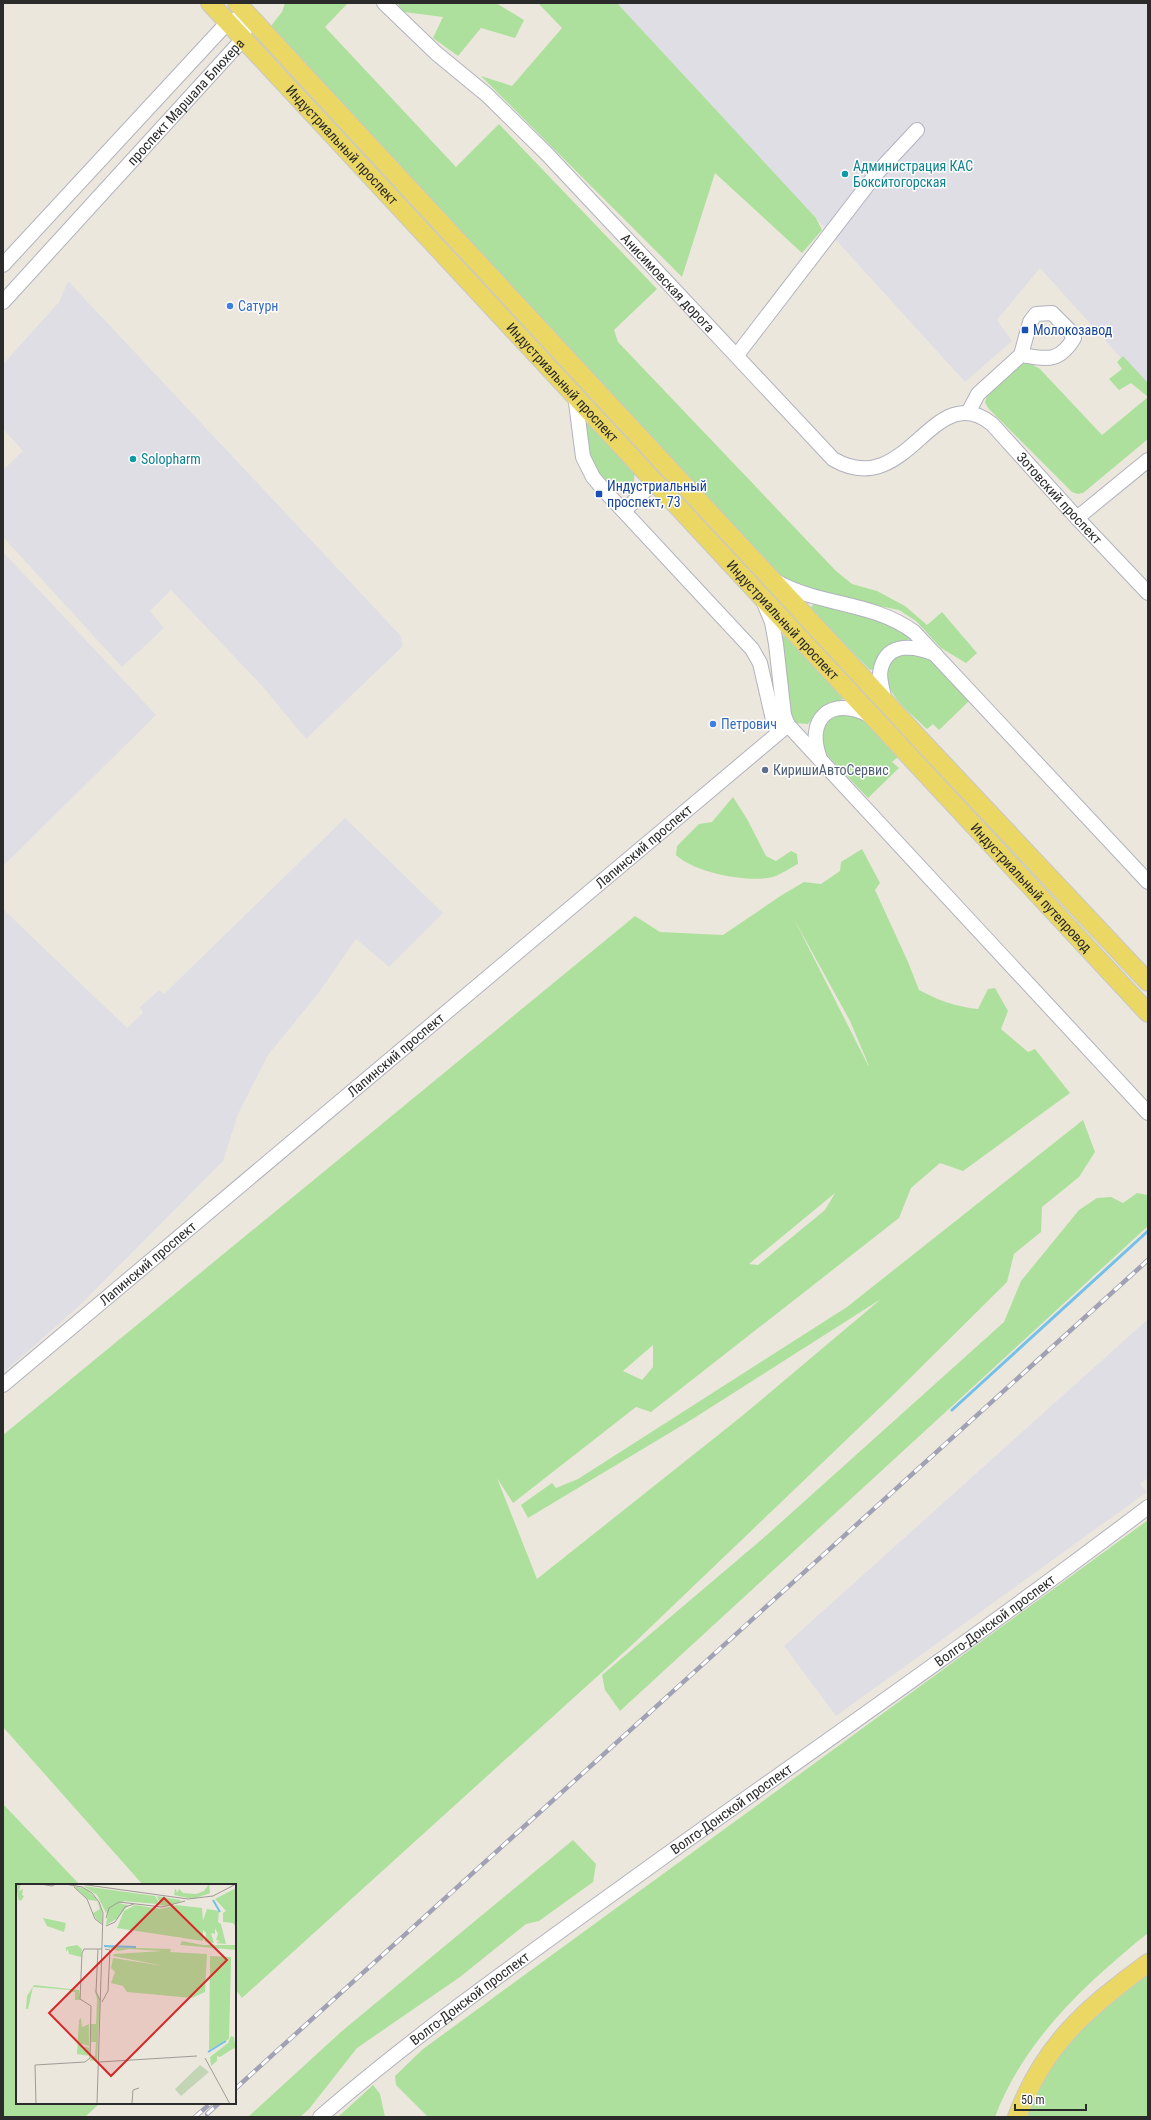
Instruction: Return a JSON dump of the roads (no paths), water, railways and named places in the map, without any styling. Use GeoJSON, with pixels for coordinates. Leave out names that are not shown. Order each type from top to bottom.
{"type":"FeatureCollection","features":[{"type":"Feature","properties":{"kind":"main road","name":"Индустриальный проспект"},"geometry":{"type":"LineString","coordinates":[[210,3],[760,594],[914,763]]}},
{"type":"Feature","properties":{"kind":"main road","name":"Индустриальный проспект"},"geometry":{"type":"LineString","coordinates":[[242,9],[775,581],[929,749]]}},
{"type":"Feature","properties":{"kind":"main road","name":"Индустриальный путепровод"},"geometry":{"type":"LineString","coordinates":[[929,749],[1148,982]]}},
{"type":"Feature","properties":{"kind":"main road","name":"Индустриальный путепровод"},"geometry":{"type":"LineString","coordinates":[[914,763],[1148,1013]]}},
{"type":"Feature","properties":{"kind":"main road"},"geometry":{"type":"LineString","coordinates":[[1017,2117],[1032,2080],[1061,2038],[1083,2015],[1148,1963]]}},
{"type":"Feature","properties":{"kind":"street","name":"Анисимовская дорога"},"geometry":{"type":"LineString","coordinates":[[384,3],[436,53],[487,95],[518,124],[737,355],[833,460],[855,469],[878,467],[904,451],[947,417],[958,412],[969,412]]}},
{"type":"Feature","properties":{"kind":"street","name":"проспект Маршала Блюхера"},"geometry":{"type":"LineString","coordinates":[[3,265],[228,22],[242,9]]}},
{"type":"Feature","properties":{"kind":"street","name":"проспект Маршала Блюхера"},"geometry":{"type":"LineString","coordinates":[[3,302],[244,39],[242,9]]}},
{"type":"Feature","properties":{"kind":"street"},"geometry":{"type":"LineString","coordinates":[[737,355],[876,174],[917,130]]}},
{"type":"Feature","properties":{"kind":"street"},"geometry":{"type":"LineString","coordinates":[[969,412],[978,394],[1021,355]]}},
{"type":"Feature","properties":{"kind":"street"},"geometry":{"type":"LineString","coordinates":[[575,395],[583,457],[587,467],[604,489],[752,649],[760,663],[774,724],[783,728],[821,762],[1148,1113]]}},
{"type":"Feature","properties":{"kind":"street","name":"Зотовский проспект"},"geometry":{"type":"LineString","coordinates":[[969,412],[981,415],[992,424],[1077,518],[1148,593]]}},
{"type":"Feature","properties":{"kind":"street"},"geometry":{"type":"LineString","coordinates":[[1077,518],[1148,460]]}},
{"type":"Feature","properties":{"kind":"street"},"geometry":{"type":"LineString","coordinates":[[624,511],[655,481]]}},
{"type":"Feature","properties":{"kind":"street"},"geometry":{"type":"LineString","coordinates":[[775,581],[798,593],[860,607],[898,620],[914,632],[939,656],[1148,882]]}},
{"type":"Feature","properties":{"kind":"street"},"geometry":{"type":"LineString","coordinates":[[760,594],[772,622],[784,715],[783,728]]}},
{"type":"Feature","properties":{"kind":"street"},"geometry":{"type":"LineString","coordinates":[[885,701],[880,668],[885,658],[895,650],[906,647],[918,648],[939,656]]}},
{"type":"Feature","properties":{"kind":"street"},"geometry":{"type":"LineString","coordinates":[[821,762],[814,738],[816,728],[822,716],[831,710],[844,707],[857,709],[871,716]]}},
{"type":"Feature","properties":{"kind":"street","name":"Лапинский проспект"},"geometry":{"type":"LineString","coordinates":[[3,1385],[783,728]]}},
{"type":"Feature","properties":{"kind":"street","name":"Волго-Донской проспект"},"geometry":{"type":"LineString","coordinates":[[320,2117],[382,2063],[472,1994],[921,1674],[1148,1507]]}},
{"type":"Feature","properties":{"kind":"waterway"},"geometry":{"type":"LineString","coordinates":[[952,1410],[1148,1231]]}},
{"type":"Feature","properties":{"kind":"railway"},"geometry":{"type":"LineString","coordinates":[[236,2088],[1148,1260]]}},
{"type":"Feature","properties":{"kind":"railway"},"geometry":{"type":"LineString","coordinates":[[195,2117],[210,2104]]}},
{"type":"Feature","properties":{"kind":"railway"},"geometry":{"type":"LineString","coordinates":[[207,2114],[218,2104]]}},
{"type":"Feature","properties":{"kind":"place","name":"Администрация КАС Бокситогорская"},"geometry":{"type":"Point","coordinates":[845,174]}},
{"type":"Feature","properties":{"kind":"place","name":"Сатурн"},"geometry":{"type":"Point","coordinates":[230,306]}},
{"type":"Feature","properties":{"kind":"place","name":"Молокозавод"},"geometry":{"type":"Point","coordinates":[1025,330]}},
{"type":"Feature","properties":{"kind":"place","name":"Solopharm"},"geometry":{"type":"Point","coordinates":[133,459]}},
{"type":"Feature","properties":{"kind":"place","name":"Индустриальный проспект, 73"},"geometry":{"type":"Point","coordinates":[599,494]}},
{"type":"Feature","properties":{"kind":"place","name":"Петрович"},"geometry":{"type":"Point","coordinates":[713,724]}},
{"type":"Feature","properties":{"kind":"place","name":"КиришиАвтоСервис"},"geometry":{"type":"Point","coordinates":[765,770]}}]}
